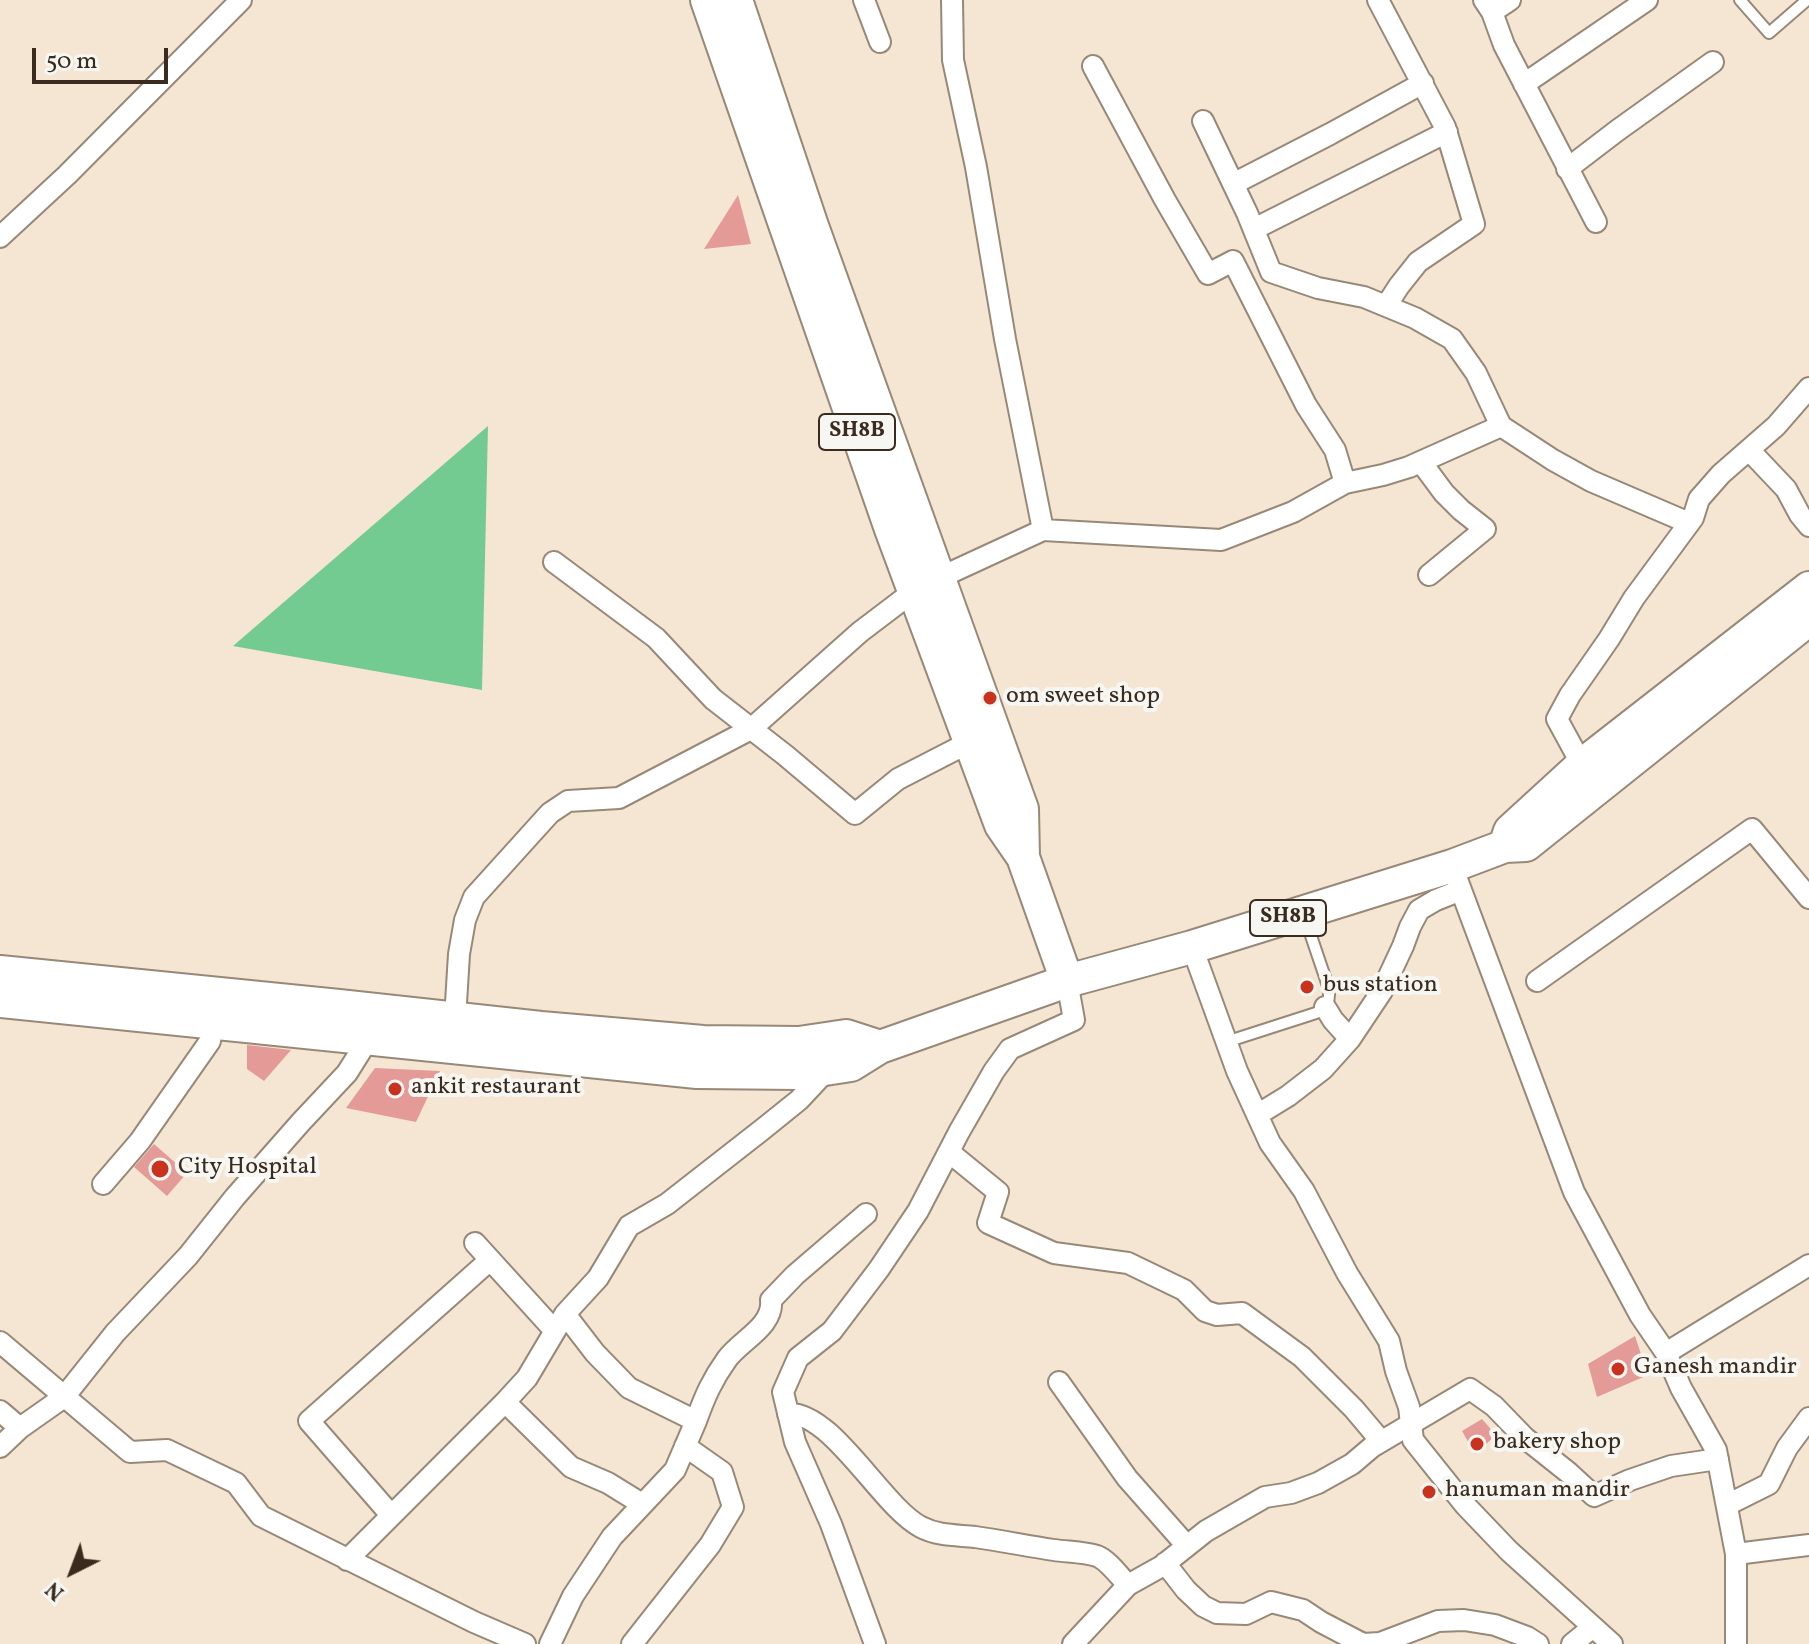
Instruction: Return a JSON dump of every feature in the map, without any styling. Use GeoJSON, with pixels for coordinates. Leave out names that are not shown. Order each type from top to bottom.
{"type":"FeatureCollection","features":[{"type":"Feature","properties":{"kind":"main road","name":"SH8B"},"geometry":{"type":"LineString","coordinates":[[707,0],[891,529],[926,585],[1022,809],[1023,857]]}},
{"type":"Feature","properties":{"kind":"main road","name":"SH8B"},"geometry":{"type":"LineString","coordinates":[[736,0],[812,226],[926,585],[970,742],[1001,825],[1023,857],[1067,981],[1303,913],[1456,878],[1505,846],[1526,845],[1809,619]]}},
{"type":"Feature","properties":{"kind":"main road"},"geometry":{"type":"LineString","coordinates":[[1505,846],[1510,831],[1582,765],[1809,588]]}},
{"type":"Feature","properties":{"kind":"main road"},"geometry":{"type":"LineString","coordinates":[[0,972],[371,1024],[541,1042],[799,1043],[846,1036],[880,1047]]}},
{"type":"Feature","properties":{"kind":"main road"},"geometry":{"type":"LineString","coordinates":[[0,1001],[213,1022],[371,1024],[455,1019],[541,1042],[697,1072],[799,1073],[851,1065],[880,1047],[1067,981]]}},
{"type":"Feature","properties":{"kind":"street"},"geometry":{"type":"LineString","coordinates":[[0,237],[78,165],[241,0]]}},
{"type":"Feature","properties":{"kind":"street"},"geometry":{"type":"LineString","coordinates":[[864,0],[880,42]]}},
{"type":"Feature","properties":{"kind":"street"},"geometry":{"type":"LineString","coordinates":[[952,0],[953,60],[976,167],[1005,339],[1043,530]]}},
{"type":"Feature","properties":{"kind":"street"},"geometry":{"type":"LineString","coordinates":[[1378,0],[1447,132],[1474,224],[1418,262],[1386,306]]}},
{"type":"Feature","properties":{"kind":"street"},"geometry":{"type":"LineString","coordinates":[[1524,84],[1647,0]]}},
{"type":"Feature","properties":{"kind":"street"},"geometry":{"type":"LineString","coordinates":[[1495,4],[1504,45],[1596,222]]}},
{"type":"Feature","properties":{"kind":"street"},"geometry":{"type":"LineString","coordinates":[[1567,169],[1713,62]]}},
{"type":"Feature","properties":{"kind":"street"},"geometry":{"type":"LineString","coordinates":[[1093,66],[1208,274],[1233,261],[1306,405],[1335,450],[1345,483]]}},
{"type":"Feature","properties":{"kind":"street"},"geometry":{"type":"LineString","coordinates":[[1233,184],[1423,83]]}},
{"type":"Feature","properties":{"kind":"street"},"geometry":{"type":"LineString","coordinates":[[1203,121],[1271,272],[1318,288],[1364,297],[1415,318],[1452,339],[1476,373],[1501,426],[1591,481],[1689,523]]}},
{"type":"Feature","properties":{"kind":"street"},"geometry":{"type":"LineString","coordinates":[[1254,229],[1447,132]]}},
{"type":"Feature","properties":{"kind":"street"},"geometry":{"type":"LineString","coordinates":[[1582,765],[1557,719],[1570,695],[1634,598],[1689,523],[1699,499],[1721,474],[1776,426],[1809,388]]}},
{"type":"Feature","properties":{"kind":"street"},"geometry":{"type":"LineString","coordinates":[[455,1019],[459,954],[465,920],[474,897],[550,813],[568,801],[619,798],[751,729],[860,632],[926,585],[1043,530],[1221,540],[1293,512],[1345,483],[1383,475],[1421,462],[1501,426]]}},
{"type":"Feature","properties":{"kind":"street"},"geometry":{"type":"LineString","coordinates":[[1749,450],[1786,489],[1809,526]]}},
{"type":"Feature","properties":{"kind":"street"},"geometry":{"type":"LineString","coordinates":[[1421,462],[1444,493],[1485,529],[1429,575]]}},
{"type":"Feature","properties":{"kind":"street"},"geometry":{"type":"LineString","coordinates":[[554,562],[656,638],[713,699],[855,814],[898,779],[970,742]]}},
{"type":"Feature","properties":{"kind":"street"},"geometry":{"type":"LineString","coordinates":[[1537,981],[1752,829],[1809,898]]}},
{"type":"Feature","properties":{"kind":"street"},"geometry":{"type":"LineString","coordinates":[[1257,1115],[1323,1069],[1350,1039],[1382,991],[1419,910],[1436,900],[1456,878],[1574,1192],[1640,1315],[1666,1353],[1681,1388],[1716,1450],[1736,1554],[1736,1644]]}},
{"type":"Feature","properties":{"kind":"street"},"geometry":{"type":"LineString","coordinates":[[1192,947],[1226,1042],[1270,1143],[1304,1191],[1347,1273],[1389,1341],[1409,1407],[1413,1440],[1465,1505],[1518,1559],[1612,1644]]}},
{"type":"Feature","properties":{"kind":"street"},"geometry":{"type":"LineString","coordinates":[[875,1644],[831,1524],[795,1442],[783,1392],[798,1358],[832,1331],[918,1211],[994,1071],[1010,1049],[1074,1020],[1067,981]]}},
{"type":"Feature","properties":{"kind":"street"},"geometry":{"type":"LineString","coordinates":[[1325,1007],[1350,1039]]}},
{"type":"Feature","properties":{"kind":"street"},"geometry":{"type":"LineString","coordinates":[[103,1184],[140,1141],[210,1041],[213,1022]]}},
{"type":"Feature","properties":{"kind":"street"},"geometry":{"type":"LineString","coordinates":[[0,1447],[20,1428],[64,1397],[115,1333],[188,1256],[235,1197],[347,1073],[371,1024]]}},
{"type":"Feature","properties":{"kind":"street"},"geometry":{"type":"LineString","coordinates":[[347,1560],[527,1378],[560,1323],[598,1278],[629,1226],[667,1204],[763,1129],[799,1100],[828,1069]]}},
{"type":"Feature","properties":{"kind":"street"},"geometry":{"type":"LineString","coordinates":[[949,1152],[998,1192],[988,1223],[1054,1253],[1128,1263],[1184,1290],[1205,1311],[1217,1315],[1242,1313],[1302,1357],[1381,1441]]}},
{"type":"Feature","properties":{"kind":"street"},"geometry":{"type":"LineString","coordinates":[[550,1644],[573,1596],[612,1537],[675,1470],[707,1388],[730,1355],[768,1318],[772,1310],[771,1300],[795,1275],[866,1214]]}},
{"type":"Feature","properties":{"kind":"street"},"geometry":{"type":"LineString","coordinates":[[475,1243],[629,1388],[696,1421]]}},
{"type":"Feature","properties":{"kind":"street"},"geometry":{"type":"LineString","coordinates":[[391,1515],[309,1421],[490,1260]]}},
{"type":"Feature","properties":{"kind":"street"},"geometry":{"type":"LineString","coordinates":[[1666,1353],[1809,1265]]}},
{"type":"Feature","properties":{"kind":"street"},"geometry":{"type":"LineString","coordinates":[[0,1342],[130,1452],[167,1450],[236,1483],[261,1516],[474,1622],[525,1644]]}},
{"type":"Feature","properties":{"kind":"street"},"geometry":{"type":"LineString","coordinates":[[1059,1382],[1127,1478],[1187,1546]]}},
{"type":"Feature","properties":{"kind":"street"},"geometry":{"type":"LineString","coordinates":[[1073,1644],[1128,1585],[1165,1563],[1206,1531],[1265,1497],[1291,1493],[1327,1479],[1381,1441],[1470,1389],[1494,1406],[1525,1438],[1594,1496],[1671,1466],[1718,1459]]}},
{"type":"Feature","properties":{"kind":"street"},"geometry":{"type":"LineString","coordinates":[[505,1402],[571,1467],[608,1483],[642,1504]]}},
{"type":"Feature","properties":{"kind":"street"},"geometry":{"type":"LineString","coordinates":[[0,1411],[20,1428]]}},
{"type":"Feature","properties":{"kind":"street"},"geometry":{"type":"LineString","coordinates":[[788,1414],[798,1413],[816,1424],[858,1463],[898,1509],[924,1529],[1099,1556],[1128,1585]]}},
{"type":"Feature","properties":{"kind":"street"},"geometry":{"type":"LineString","coordinates":[[1727,1505],[1769,1484],[1787,1448],[1809,1418]]}},
{"type":"Feature","properties":{"kind":"street"},"geometry":{"type":"LineString","coordinates":[[632,1644],[710,1545],[733,1507],[722,1472],[685,1446]]}},
{"type":"Feature","properties":{"kind":"street"},"geometry":{"type":"LineString","coordinates":[[1736,1554],[1809,1545]]}},
{"type":"Feature","properties":{"kind":"street"},"geometry":{"type":"LineString","coordinates":[[1165,1563],[1186,1590],[1203,1606],[1217,1613],[1246,1614],[1271,1602],[1303,1610],[1363,1644],[1381,1643],[1438,1621],[1464,1620],[1495,1625],[1538,1644]]}},
{"type":"Feature","properties":{"kind":"street"},"geometry":{"type":"LineString","coordinates":[[1572,1644],[1593,1627]]}},
{"type":"Feature","properties":{"kind":"lane"},"geometry":{"type":"LineString","coordinates":[[1740,0],[1769,33],[1807,0]]}},
{"type":"Feature","properties":{"kind":"lane"},"geometry":{"type":"LineString","coordinates":[[1226,1042],[1316,1013],[1325,1007],[1330,998],[1328,986],[1303,913]]}},
{"type":"Feature","properties":{"kind":"green space"},"geometry":{"type":"Polygon","coordinates":[[[488,426],[482,690],[233,646],[488,426]]]}},
{"type":"Feature","properties":{"kind":"building"},"geometry":{"type":"Polygon","coordinates":[[[738,195],[751,244],[704,249],[738,195]]]}},
{"type":"Feature","properties":{"kind":"building"},"geometry":{"type":"Polygon","coordinates":[[[247,1045],[291,1050],[264,1081],[247,1069],[247,1045]]]}},
{"type":"Feature","properties":{"kind":"building","name":"ankit restaurant"},"geometry":{"type":"Polygon","coordinates":[[[375,1068],[440,1071],[416,1122],[346,1108],[375,1068]]]}},
{"type":"Feature","properties":{"kind":"building"},"geometry":{"type":"Polygon","coordinates":[[[154,1144],[187,1173],[167,1196],[134,1167],[154,1144]]]}},
{"type":"Feature","properties":{"kind":"building","name":"Ganesh mandir"},"geometry":{"type":"Polygon","coordinates":[[[1635,1336],[1648,1375],[1597,1397],[1588,1364],[1635,1336]]]}},
{"type":"Feature","properties":{"kind":"building","name":"bakery shop"},"geometry":{"type":"Polygon","coordinates":[[[1482,1419],[1496,1435],[1475,1454],[1462,1431],[1482,1419]]]}},
{"type":"Feature","properties":{"kind":"place","name":"om sweet shop"},"geometry":{"type":"Point","coordinates":[990,698]}},
{"type":"Feature","properties":{"kind":"place","name":"bus station"},"geometry":{"type":"Point","coordinates":[1307,987]}},
{"type":"Feature","properties":{"kind":"place","name":"ankit restaurant"},"geometry":{"type":"Point","coordinates":[395,1089]}},
{"type":"Feature","properties":{"kind":"place","name":"City Hospital"},"geometry":{"type":"Point","coordinates":[160,1169]}},
{"type":"Feature","properties":{"kind":"place","name":"Ganesh mandir"},"geometry":{"type":"Point","coordinates":[1618,1369]}},
{"type":"Feature","properties":{"kind":"place","name":"bakery shop"},"geometry":{"type":"Point","coordinates":[1477,1444]}},
{"type":"Feature","properties":{"kind":"place","name":"hanuman mandir"},"geometry":{"type":"Point","coordinates":[1429,1492]}}]}
